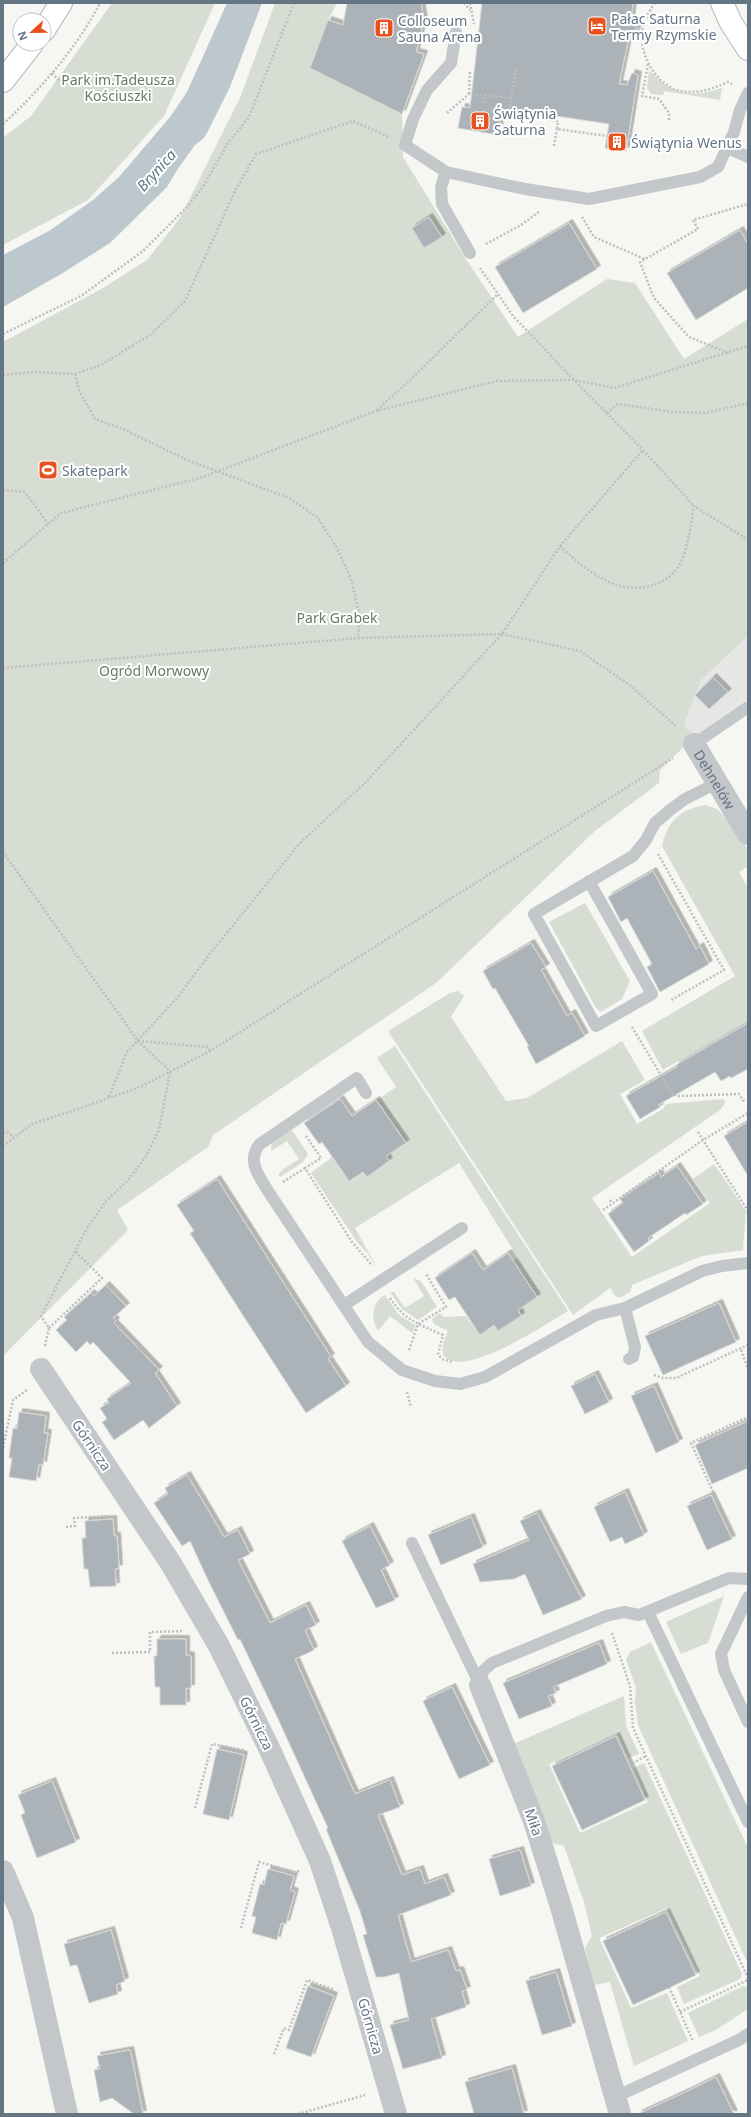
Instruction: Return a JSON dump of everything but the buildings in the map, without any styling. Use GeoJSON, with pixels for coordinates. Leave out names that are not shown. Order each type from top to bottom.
{"type":"FeatureCollection","features":[{"type":"Feature","properties":{"kind":"street"},"geometry":{"type":"LineString","coordinates":[[52,17],[61,3]]}},
{"type":"Feature","properties":{"kind":"street"},"geometry":{"type":"LineString","coordinates":[[722,3],[731,24],[748,49]]}},
{"type":"Feature","properties":{"kind":"street"},"geometry":{"type":"LineString","coordinates":[[3,81],[26,52]]}},
{"type":"Feature","properties":{"kind":"street","name":"Dehnelów"},"geometry":{"type":"LineString","coordinates":[[694,744],[748,834]]}},
{"type":"Feature","properties":{"kind":"street","name":"Górnicza"},"geometry":{"type":"LineString","coordinates":[[43,1373],[170,1562],[219,1646],[273,1756],[320,1861],[342,1928],[396,2114]]}},
{"type":"Feature","properties":{"kind":"street","name":"Miła"},"geometry":{"type":"LineString","coordinates":[[480,1685],[534,1821],[561,1907],[617,2105]]}},
{"type":"Feature","properties":{"kind":"street"},"geometry":{"type":"LineString","coordinates":[[3,1871],[23,1918],[67,2114]]}},
{"type":"Feature","properties":{"kind":"lane"},"geometry":{"type":"LineString","coordinates":[[456,32],[451,63],[427,90],[413,119],[405,145],[446,172],[525,189],[589,199],[700,177],[718,167],[728,148],[747,94]]}},
{"type":"Feature","properties":{"kind":"lane"},"geometry":{"type":"LineString","coordinates":[[728,148],[748,157]]}},
{"type":"Feature","properties":{"kind":"lane"},"geometry":{"type":"LineString","coordinates":[[446,172],[441,187],[442,204],[470,253]]}},
{"type":"Feature","properties":{"kind":"lane"},"geometry":{"type":"LineString","coordinates":[[694,744],[748,707]]}},
{"type":"Feature","properties":{"kind":"lane"},"geometry":{"type":"LineString","coordinates":[[589,881],[652,994],[596,1026],[534,914],[589,881],[632,856],[648,836],[655,823],[670,810],[684,799],[717,783]]}},
{"type":"Feature","properties":{"kind":"lane"},"geometry":{"type":"LineString","coordinates":[[366,1093],[357,1078],[260,1144],[255,1150],[254,1163],[268,1191],[368,1342],[402,1370],[435,1381],[460,1384],[485,1377],[596,1315],[625,1308],[702,1272],[722,1266],[748,1263]]}},
{"type":"Feature","properties":{"kind":"lane"},"geometry":{"type":"LineString","coordinates":[[344,1305],[462,1228]]}},
{"type":"Feature","properties":{"kind":"lane"},"geometry":{"type":"LineString","coordinates":[[625,1308],[635,1348],[633,1357],[629,1359]]}},
{"type":"Feature","properties":{"kind":"lane","name":"Miła"},"geometry":{"type":"LineString","coordinates":[[412,1543],[480,1685]]}},
{"type":"Feature","properties":{"kind":"lane"},"geometry":{"type":"LineString","coordinates":[[480,1685],[483,1670],[492,1663],[606,1616],[624,1612],[639,1615],[729,1578],[748,1579]]}},
{"type":"Feature","properties":{"kind":"lane"},"geometry":{"type":"LineString","coordinates":[[748,1597],[721,1654],[724,1670],[748,1722]]}},
{"type":"Feature","properties":{"kind":"lane"},"geometry":{"type":"LineString","coordinates":[[648,1612],[748,1822]]}},
{"type":"Feature","properties":{"kind":"lane"},"geometry":{"type":"LineString","coordinates":[[724,1670],[738,1690],[748,1698]]}},
{"type":"Feature","properties":{"kind":"lane"},"geometry":{"type":"LineString","coordinates":[[617,2105],[700,2058],[739,2040],[748,2034]]}},
{"type":"Feature","properties":{"kind":"path"},"geometry":{"type":"LineString","coordinates":[[3,124],[52,73],[74,46],[100,3]]}},
{"type":"Feature","properties":{"kind":"path"},"geometry":{"type":"LineString","coordinates":[[3,334],[81,296],[143,251],[186,208],[203,187],[228,143],[249,117],[294,3]]}},
{"type":"Feature","properties":{"kind":"path"},"geometry":{"type":"LineString","coordinates":[[464,3],[471,10]]}},
{"type":"Feature","properties":{"kind":"path"},"geometry":{"type":"LineString","coordinates":[[655,3],[648,14],[642,31],[643,51],[648,63],[657,75],[667,84],[679,90],[698,92],[708,90],[728,82],[747,94]]}},
{"type":"Feature","properties":{"kind":"path"},"geometry":{"type":"LineString","coordinates":[[634,29],[642,31]]}},
{"type":"Feature","properties":{"kind":"path"},"geometry":{"type":"LineString","coordinates":[[648,63],[642,96],[659,99],[669,113],[669,121]]}},
{"type":"Feature","properties":{"kind":"path"},"geometry":{"type":"LineString","coordinates":[[516,69],[513,98],[509,113],[558,121],[554,146]]}},
{"type":"Feature","properties":{"kind":"path"},"geometry":{"type":"LineString","coordinates":[[52,73],[60,81]]}},
{"type":"Feature","properties":{"kind":"path"},"geometry":{"type":"LineString","coordinates":[[447,113],[469,94],[513,98]]}},
{"type":"Feature","properties":{"kind":"path"},"geometry":{"type":"LineString","coordinates":[[483,103],[484,95]]}},
{"type":"Feature","properties":{"kind":"path"},"geometry":{"type":"LineString","coordinates":[[3,376],[33,372],[75,374],[101,365],[150,335],[185,302],[235,191],[256,154],[353,122],[405,145]]}},
{"type":"Feature","properties":{"kind":"path"},"geometry":{"type":"LineString","coordinates":[[557,129],[607,136]]}},
{"type":"Feature","properties":{"kind":"path"},"geometry":{"type":"LineString","coordinates":[[728,354],[689,337],[654,298],[640,262],[698,229],[693,220],[748,204]]}},
{"type":"Feature","properties":{"kind":"path"},"geometry":{"type":"LineString","coordinates":[[547,210],[541,211],[521,225],[470,253],[513,316],[643,450],[694,506],[748,540]]}},
{"type":"Feature","properties":{"kind":"path"},"geometry":{"type":"LineString","coordinates":[[581,216],[594,237],[645,259]]}},
{"type":"Feature","properties":{"kind":"path"},"geometry":{"type":"LineString","coordinates":[[376,411],[498,294]]}},
{"type":"Feature","properties":{"kind":"path"},"geometry":{"type":"LineString","coordinates":[[3,563],[62,513],[200,478],[376,411],[497,381],[574,380],[614,388],[728,354],[748,346]]}},
{"type":"Feature","properties":{"kind":"path"},"geometry":{"type":"LineString","coordinates":[[75,374],[80,393],[95,419],[123,429],[187,460],[289,498],[318,518],[337,548],[351,579],[360,617],[358,638]]}},
{"type":"Feature","properties":{"kind":"path"},"geometry":{"type":"LineString","coordinates":[[607,413],[618,404],[673,412],[706,413],[748,403]]}},
{"type":"Feature","properties":{"kind":"path"},"geometry":{"type":"LineString","coordinates":[[109,1097],[127,1052],[178,997],[209,955],[299,844],[365,783],[502,634],[560,546],[643,450]]}},
{"type":"Feature","properties":{"kind":"path"},"geometry":{"type":"LineString","coordinates":[[3,490],[25,492],[48,524]]}},
{"type":"Feature","properties":{"kind":"path"},"geometry":{"type":"LineString","coordinates":[[560,546],[584,568],[611,583],[627,588],[648,587],[670,578],[683,558],[694,506]]}},
{"type":"Feature","properties":{"kind":"path"},"geometry":{"type":"LineString","coordinates":[[3,668],[358,638],[502,634],[580,651],[631,686],[674,723],[694,744],[210,1051],[140,1087],[32,1124],[3,1146]]}},
{"type":"Feature","properties":{"kind":"path"},"geometry":{"type":"LineString","coordinates":[[648,836],[724,970],[664,1004]]}},
{"type":"Feature","properties":{"kind":"path"},"geometry":{"type":"LineString","coordinates":[[3,852],[138,1041],[170,1071]]}},
{"type":"Feature","properties":{"kind":"path"},"geometry":{"type":"LineString","coordinates":[[633,1029],[671,1092],[677,1096],[739,1094],[745,1103]]}},
{"type":"Feature","properties":{"kind":"path"},"geometry":{"type":"LineString","coordinates":[[138,1041],[206,1047],[210,1051]]}},
{"type":"Feature","properties":{"kind":"path"},"geometry":{"type":"LineString","coordinates":[[3,1448],[13,1400],[43,1373],[48,1328],[41,1316],[87,1228],[108,1200],[128,1180],[145,1158],[159,1130],[170,1071]]}},
{"type":"Feature","properties":{"kind":"path"},"geometry":{"type":"LineString","coordinates":[[603,1210],[703,1140],[748,1113]]}},
{"type":"Feature","properties":{"kind":"path"},"geometry":{"type":"LineString","coordinates":[[3,1133],[7,1132],[14,1137]]}},
{"type":"Feature","properties":{"kind":"path"},"geometry":{"type":"LineString","coordinates":[[698,1132],[748,1211]]}},
{"type":"Feature","properties":{"kind":"path"},"geometry":{"type":"LineString","coordinates":[[268,1191],[305,1168]]}},
{"type":"Feature","properties":{"kind":"path"},"geometry":{"type":"LineString","coordinates":[[48,1328],[102,1278],[75,1251]]}},
{"type":"Feature","properties":{"kind":"path"},"geometry":{"type":"LineString","coordinates":[[411,1407],[402,1370],[418,1324],[446,1307],[426,1275],[433,1270]]}},
{"type":"Feature","properties":{"kind":"path"},"geometry":{"type":"LineString","coordinates":[[654,1375],[663,1378],[676,1378],[741,1350],[748,1345]]}},
{"type":"Feature","properties":{"kind":"path"},"geometry":{"type":"LineString","coordinates":[[741,1350],[748,1369]]}},
{"type":"Feature","properties":{"kind":"path"},"geometry":{"type":"LineString","coordinates":[[718,1503],[691,1443],[748,1417]]}},
{"type":"Feature","properties":{"kind":"path"},"geometry":{"type":"LineString","coordinates":[[66,1527],[75,1526],[74,1518],[113,1516]]}},
{"type":"Feature","properties":{"kind":"path"},"geometry":{"type":"LineString","coordinates":[[606,1616],[630,1686],[633,1728],[748,1979],[680,2012]]}},
{"type":"Feature","properties":{"kind":"path"},"geometry":{"type":"LineString","coordinates":[[112,1654],[150,1652],[150,1632],[184,1631]]}},
{"type":"Feature","properties":{"kind":"path"},"geometry":{"type":"LineString","coordinates":[[195,1808],[212,1744],[244,1750],[251,1749]]}},
{"type":"Feature","properties":{"kind":"path"},"geometry":{"type":"LineString","coordinates":[[629,1764],[646,1756]]}},
{"type":"Feature","properties":{"kind":"path"},"geometry":{"type":"LineString","coordinates":[[241,1928],[259,1862],[295,1872],[303,1870],[301,1865]]}},
{"type":"Feature","properties":{"kind":"path"},"geometry":{"type":"LineString","coordinates":[[274,2054],[284,2028],[289,2030],[307,1980],[340,1992]]}},
{"type":"Feature","properties":{"kind":"path"},"geometry":{"type":"LineString","coordinates":[[669,1988],[700,2058]]}},
{"type":"Feature","properties":{"kind":"path"},"geometry":{"type":"LineString","coordinates":[[298,2114],[366,2095]]}},
{"type":"Feature","properties":{"kind":"shaded area"},"geometry":{"type":"Polygon","coordinates":[[[748,636],[748,699],[695,736],[684,725],[701,680],[748,636]]]}},
{"type":"Feature","properties":{"kind":"green space","name":"Park im.Tadeusza Kościuszki"},"geometry":{"type":"Polygon","coordinates":[[[112,3],[215,3],[164,116],[88,200],[3,245],[3,138],[31,116],[112,3]]]}},
{"type":"Feature","properties":{"kind":"green space","name":"Park Grabek"},"geometry":{"type":"Polygon","coordinates":[[[275,3],[337,3],[328,20],[402,114],[403,157],[466,259],[518,337],[607,279],[635,283],[684,359],[748,319],[748,636],[701,680],[684,725],[695,736],[660,770],[659,783],[595,831],[436,983],[213,1135],[208,1147],[117,1210],[128,1230],[3,1356],[3,342],[103,288],[147,260],[180,218],[240,98],[275,3]]]}},
{"type":"Feature","properties":{"kind":"green space"},"geometry":{"type":"Polygon","coordinates":[[[649,71],[670,88],[684,93],[699,93],[722,88],[720,100],[664,91],[663,95],[651,94],[647,88],[649,71]]]}},
{"type":"Feature","properties":{"kind":"green space"},"geometry":{"type":"Polygon","coordinates":[[[705,805],[717,809],[734,826],[748,850],[748,866],[739,872],[748,888],[748,1021],[663,1070],[642,1031],[735,976],[662,846],[668,829],[676,818],[682,813],[705,805]]]}},
{"type":"Feature","properties":{"kind":"green space"},"geometry":{"type":"Polygon","coordinates":[[[585,903],[630,981],[622,999],[601,1012],[596,1008],[549,922],[585,903]]]}},
{"type":"Feature","properties":{"kind":"green space"},"geometry":{"type":"Polygon","coordinates":[[[458,991],[464,996],[451,1017],[506,1101],[527,1098],[622,1041],[645,1080],[620,1094],[637,1124],[663,1109],[666,1104],[724,1099],[725,1103],[720,1110],[592,1198],[632,1257],[710,1203],[693,1179],[714,1164],[746,1211],[743,1250],[702,1256],[632,1285],[630,1292],[621,1297],[616,1297],[610,1288],[573,1315],[388,1031],[450,993],[458,991]]]}},
{"type":"Feature","properties":{"kind":"green space"},"geometry":{"type":"Polygon","coordinates":[[[395,1046],[568,1311],[506,1346],[487,1355],[470,1360],[455,1362],[443,1355],[444,1341],[448,1331],[434,1324],[432,1319],[440,1313],[444,1317],[466,1316],[480,1335],[494,1325],[498,1331],[521,1316],[518,1310],[537,1297],[513,1261],[518,1258],[459,1163],[355,1228],[379,1271],[368,1254],[357,1242],[311,1173],[332,1157],[349,1181],[363,1172],[367,1177],[389,1161],[386,1156],[406,1143],[377,1100],[396,1087],[377,1058],[395,1046]]]}},
{"type":"Feature","properties":{"kind":"green space"},"geometry":{"type":"Polygon","coordinates":[[[292,1130],[308,1154],[303,1162],[280,1177],[278,1175],[282,1170],[299,1159],[287,1141],[271,1151],[272,1143],[286,1132],[292,1130]]]}},
{"type":"Feature","properties":{"kind":"green space"},"geometry":{"type":"Polygon","coordinates":[[[413,1278],[421,1281],[437,1307],[418,1320],[402,1309],[390,1292],[394,1292],[405,1308],[424,1296],[413,1278]]]}},
{"type":"Feature","properties":{"kind":"green space"},"geometry":{"type":"Polygon","coordinates":[[[385,1295],[398,1314],[416,1326],[412,1333],[390,1316],[378,1331],[373,1316],[377,1302],[385,1295]]]}},
{"type":"Feature","properties":{"kind":"green space"},"geometry":{"type":"Polygon","coordinates":[[[724,1596],[708,1643],[681,1654],[666,1622],[724,1596]]]}},
{"type":"Feature","properties":{"kind":"green space"},"geometry":{"type":"Polygon","coordinates":[[[651,1642],[748,1848],[748,1964],[638,1725],[635,1701],[636,1688],[626,1660],[630,1652],[651,1642]]]}},
{"type":"Feature","properties":{"kind":"green space"},"geometry":{"type":"Polygon","coordinates":[[[624,1696],[626,1726],[639,1754],[629,1758],[617,1733],[549,1764],[580,1833],[648,1802],[634,1768],[644,1763],[742,1974],[740,1979],[684,2004],[677,1987],[700,1976],[667,1908],[599,1938],[631,2008],[667,1993],[688,2041],[634,2066],[610,1982],[594,1985],[585,1948],[592,1936],[584,1902],[564,1846],[552,1843],[513,1744],[624,1696]]]}},
{"type":"Feature","properties":{"kind":"green space"},"geometry":{"type":"Polygon","coordinates":[[[743,1986],[748,1988],[748,2009],[716,2030],[699,2037],[688,2013],[743,1986]]]}},
{"type":"Feature","properties":{"kind":"water","name":"Brynica"},"geometry":{"type":"Polygon","coordinates":[[[227,3],[262,3],[230,87],[204,138],[195,145],[167,187],[110,243],[61,274],[3,307],[3,255],[49,231],[93,200],[119,177],[170,117],[187,92],[227,3]]]}},
{"type":"Feature","properties":{"kind":"place","name":"Pałac Saturna Termy Rzymskie"},"geometry":{"type":"Point","coordinates":[597,26]}},
{"type":"Feature","properties":{"kind":"place","name":"Colloseum Sauna Arena"},"geometry":{"type":"Point","coordinates":[384,28]}},
{"type":"Feature","properties":{"kind":"place","name":"Świątynia Saturna"},"geometry":{"type":"Point","coordinates":[480,121]}},
{"type":"Feature","properties":{"kind":"place","name":"Świątynia Wenus"},"geometry":{"type":"Point","coordinates":[617,142]}},
{"type":"Feature","properties":{"kind":"place","name":"Skatepark"},"geometry":{"type":"Point","coordinates":[48,470]}},
{"type":"Feature","properties":{"kind":"park label","name":"Ogród Morwowy"},"geometry":{"type":"Point","coordinates":[154,670]}}]}
